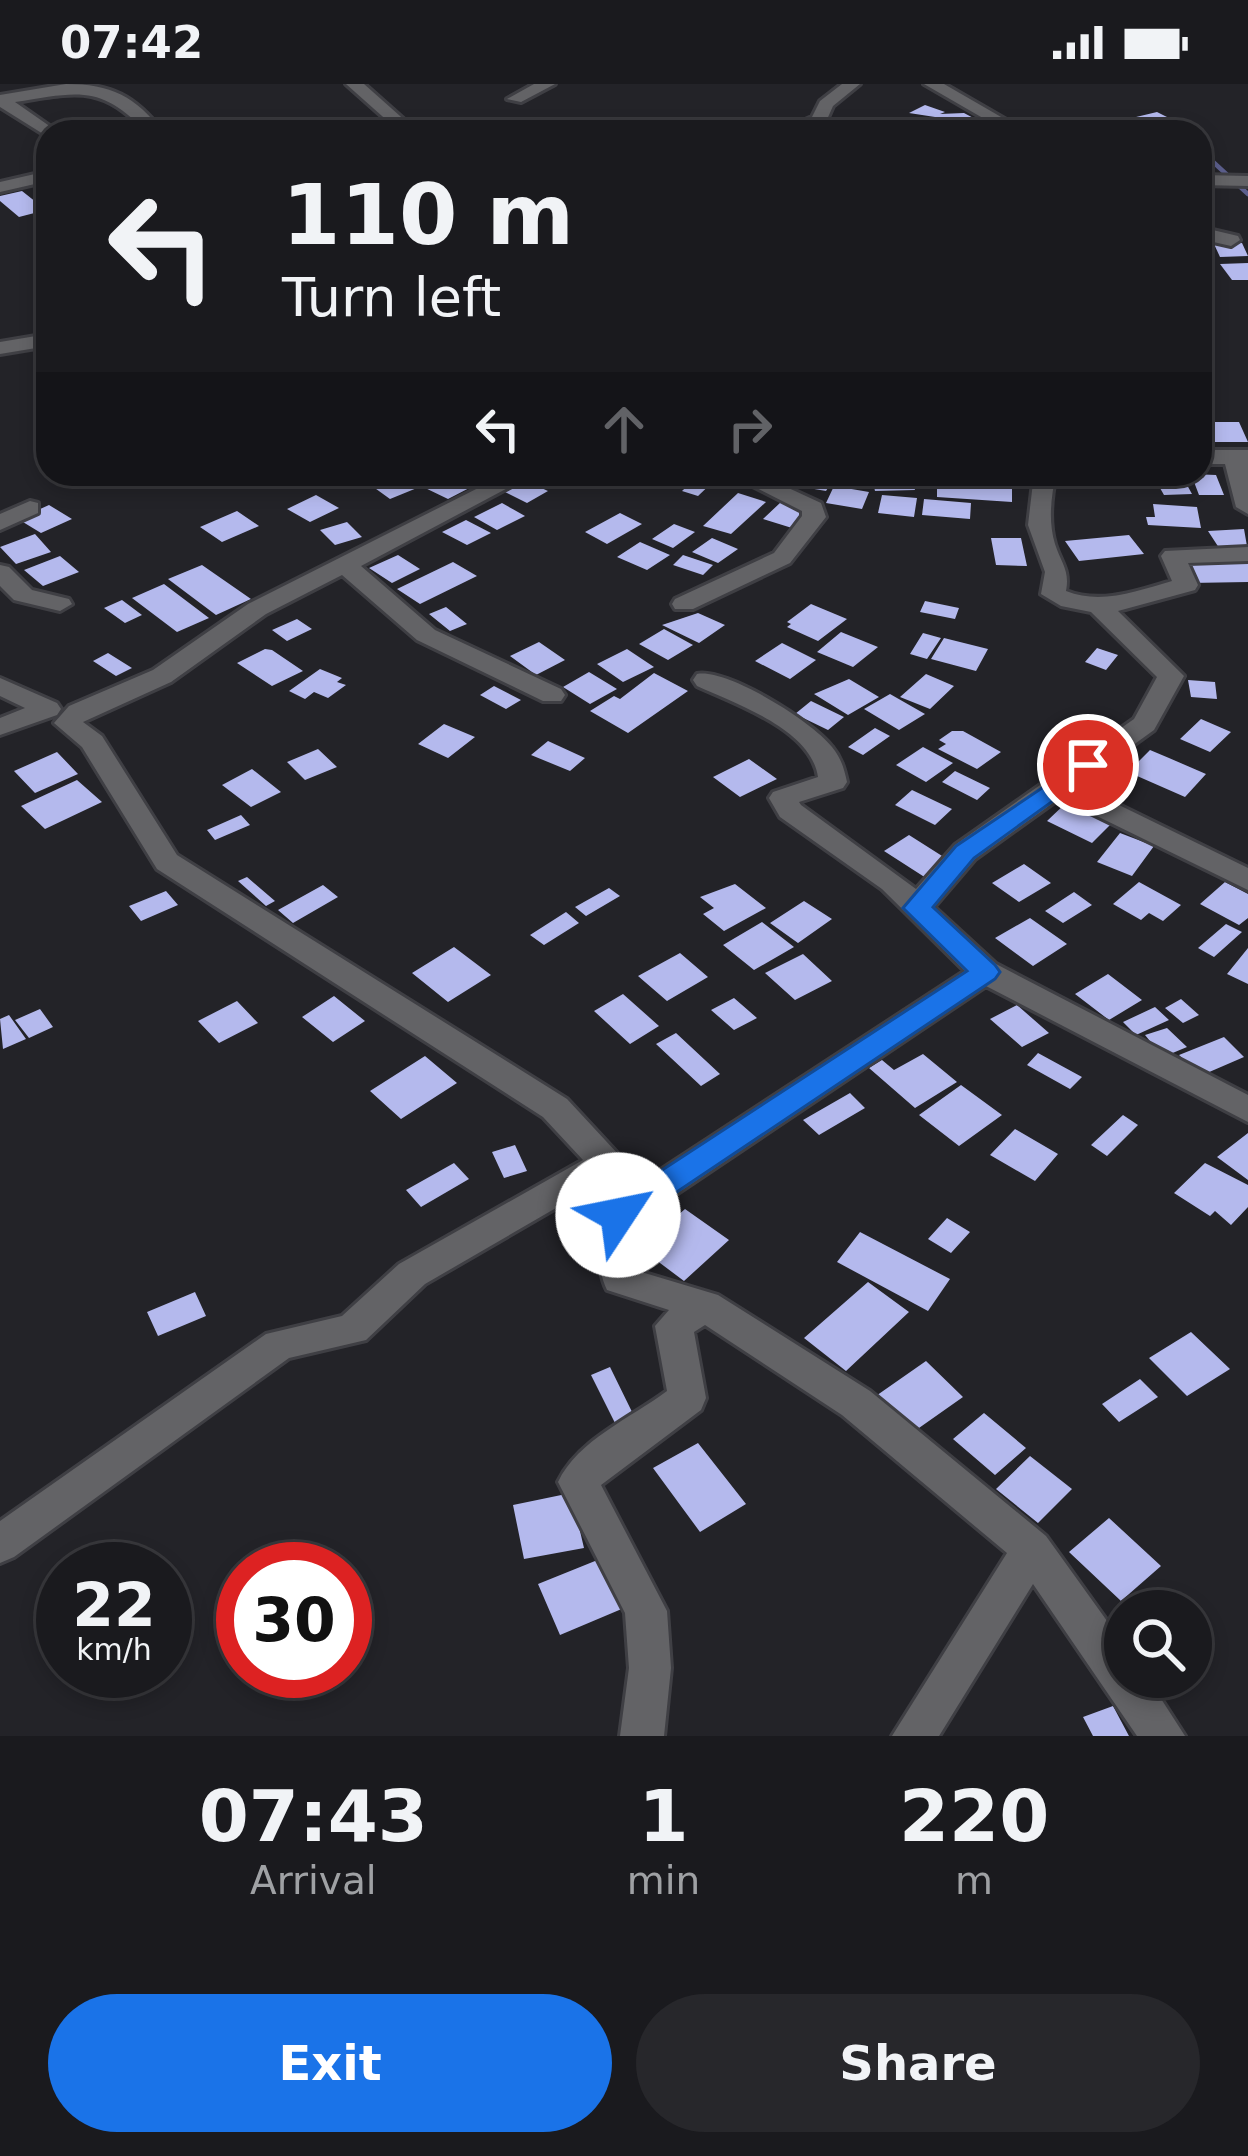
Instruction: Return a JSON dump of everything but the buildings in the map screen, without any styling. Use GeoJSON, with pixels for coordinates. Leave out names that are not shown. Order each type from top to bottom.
{"type":"FeatureCollection","features":[{"type":"Feature","properties":{"kind":"street"},"geometry":{"type":"LineString","coordinates":[[0,100],[93,84],[133,106],[145,120]]}},
{"type":"Feature","properties":{"kind":"street"},"geometry":{"type":"LineString","coordinates":[[354,84],[396,120]]}},
{"type":"Feature","properties":{"kind":"street"},"geometry":{"type":"LineString","coordinates":[[515,99],[547,84]]}},
{"type":"Feature","properties":{"kind":"street"},"geometry":{"type":"LineString","coordinates":[[819,120],[826,104],[852,84]]}},
{"type":"Feature","properties":{"kind":"street"},"geometry":{"type":"LineString","coordinates":[[932,84],[996,120]]}},
{"type":"Feature","properties":{"kind":"street"},"geometry":{"type":"LineString","coordinates":[[953,98],[974,92]]}},
{"type":"Feature","properties":{"kind":"street"},"geometry":{"type":"LineString","coordinates":[[0,100],[36,123]]}},
{"type":"Feature","properties":{"kind":"street"},"geometry":{"type":"LineString","coordinates":[[1212,161],[1222,160]]}},
{"type":"Feature","properties":{"kind":"street"},"geometry":{"type":"LineString","coordinates":[[0,187],[36,179]]}},
{"type":"Feature","properties":{"kind":"street"},"geometry":{"type":"LineString","coordinates":[[1212,180],[1248,181]]}},
{"type":"Feature","properties":{"kind":"street"},"geometry":{"type":"LineString","coordinates":[[1212,236],[1231,240]]}},
{"type":"Feature","properties":{"kind":"street"},"geometry":{"type":"LineString","coordinates":[[0,347],[36,342]]}},
{"type":"Feature","properties":{"kind":"street"},"geometry":{"type":"LineString","coordinates":[[1241,457],[1248,507]]}},
{"type":"Feature","properties":{"kind":"street"},"geometry":{"type":"LineString","coordinates":[[0,727],[161,676],[257,609],[500,486]]}},
{"type":"Feature","properties":{"kind":"street"},"geometry":{"type":"LineString","coordinates":[[684,604],[782,558],[814,517],[813,508],[766,486]]}},
{"type":"Feature","properties":{"kind":"street"},"geometry":{"type":"LineString","coordinates":[[1042,486],[1038,502],[1042,552],[1057,572],[1053,594],[1084,608],[1101,608],[1186,585],[1173,556],[1248,554]]}},
{"type":"Feature","properties":{"kind":"street"},"geometry":{"type":"LineString","coordinates":[[0,523],[30,508]]}},
{"type":"Feature","properties":{"kind":"street"},"geometry":{"type":"LineString","coordinates":[[345,565],[426,635],[552,695]]}},
{"type":"Feature","properties":{"kind":"street"},"geometry":{"type":"LineString","coordinates":[[0,572],[23,595],[60,604]]}},
{"type":"Feature","properties":{"kind":"street"},"geometry":{"type":"LineString","coordinates":[[917,908],[965,852],[1145,724],[1171,676],[1101,608]]}},
{"type":"Feature","properties":{"kind":"street"},"geometry":{"type":"LineString","coordinates":[[706,680],[788,723],[822,749],[834,767],[833,782],[782,798],[790,811],[892,882],[986,972],[1248,1110]]}},
{"type":"Feature","properties":{"kind":"street"},"geometry":{"type":"LineString","coordinates":[[0,686],[63,710],[68,723],[92,742],[167,862],[555,1108],[607,1163],[618,1215],[620,1280],[705,1306],[856,1403],[1032,1550],[1163,1736]]}},
{"type":"Feature","properties":{"kind":"street"},"geometry":{"type":"LineString","coordinates":[[1059,786],[1248,880]]}},
{"type":"Feature","properties":{"kind":"street"},"geometry":{"type":"LineString","coordinates":[[618,1215],[986,972]]}},
{"type":"Feature","properties":{"kind":"street"},"geometry":{"type":"LineString","coordinates":[[0,1544],[279,1345],[352,1329],[412,1274],[607,1163]]}},
{"type":"Feature","properties":{"kind":"street"},"geometry":{"type":"LineString","coordinates":[[642,1736],[650,1668],[646,1611],[578,1482],[604,1452],[651,1426],[687,1398],[674,1325],[705,1306]]}},
{"type":"Feature","properties":{"kind":"street"},"geometry":{"type":"LineString","coordinates":[[914,1736],[1032,1550]]}},
{"type":"Feature","properties":{"kind":"waterway"},"geometry":{"type":"LineString","coordinates":[[1212,161],[1248,194]]}},
{"type":"Feature","properties":{"kind":"route"},"geometry":{"type":"LineString","coordinates":[[618,1215],[986,972],[917,908],[965,852],[1088,765]]}}]}
